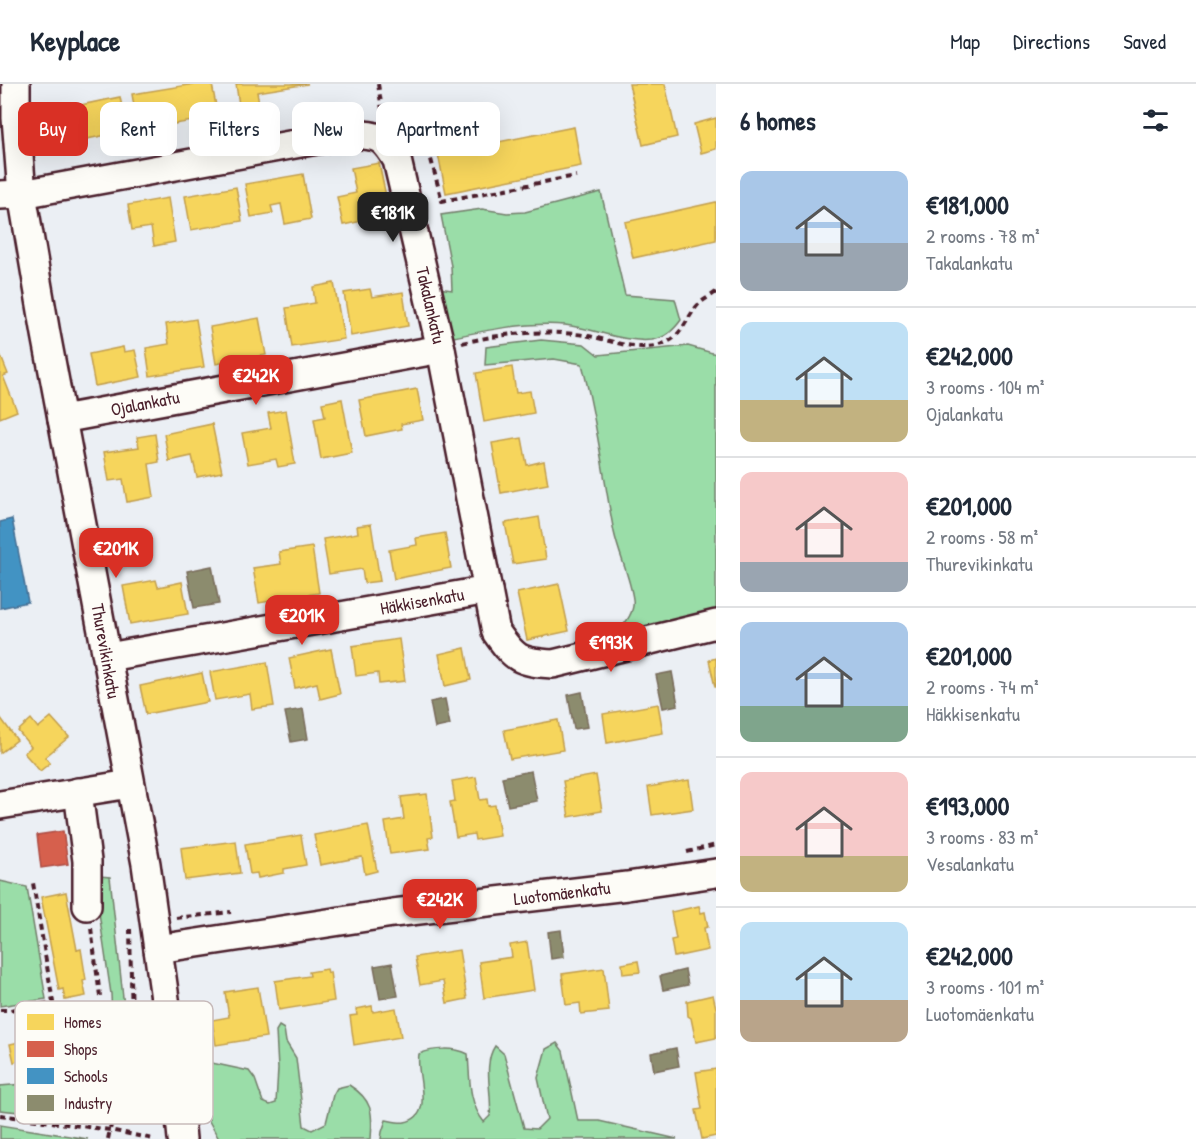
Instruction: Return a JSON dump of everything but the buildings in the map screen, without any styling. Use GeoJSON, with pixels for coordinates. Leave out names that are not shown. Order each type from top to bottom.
{"type":"FeatureCollection","features":[{"type":"Feature","properties":{"kind":"street","name":"Thurevikinkatu"},"geometry":{"type":"LineString","coordinates":[[16,84],[11,195],[62,419],[108,657],[146,864],[166,1001]]}},
{"type":"Feature","properties":{"kind":"street","name":"Takalankatu"},"geometry":{"type":"LineString","coordinates":[[11,195],[350,135],[372,135],[386,141],[397,160],[441,349],[496,632],[512,654],[529,663],[553,664],[716,624]]}},
{"type":"Feature","properties":{"kind":"street","name":"Ojalankatu"},"geometry":{"type":"LineString","coordinates":[[62,419],[441,349]]}},
{"type":"Feature","properties":{"kind":"street","name":"Häkkisenkatu"},"geometry":{"type":"LineString","coordinates":[[108,657],[488,590]]}},
{"type":"Feature","properties":{"kind":"street"},"geometry":{"type":"LineString","coordinates":[[0,805],[130,784]]}},
{"type":"Feature","properties":{"kind":"street"},"geometry":{"type":"LineString","coordinates":[[78,792],[87,861],[87,906]]}},
{"type":"Feature","properties":{"kind":"street","name":"Luotomäenkatu"},"geometry":{"type":"LineString","coordinates":[[159,949],[393,913],[627,886],[716,873]]}},
{"type":"Feature","properties":{"kind":"street","name":"Thurevikinkatu"},"geometry":{"type":"LineString","coordinates":[[174,1124],[174,1139]]}},
{"type":"Feature","properties":{"kind":"street","name":"Thurevikinkatu"},"geometry":{"type":"LineString","coordinates":[[181,1124],[182,1139]]}},
{"type":"Feature","properties":{"kind":"path"},"geometry":{"type":"LineString","coordinates":[[430,156],[442,201],[576,176]]}},
{"type":"Feature","properties":{"kind":"path"},"geometry":{"type":"LineString","coordinates":[[441,349],[486,338],[540,331],[579,334],[625,344],[647,346],[665,344],[678,335],[698,304],[716,292]]}},
{"type":"Feature","properties":{"kind":"path"},"geometry":{"type":"LineString","coordinates":[[33,883],[53,1001]]}},
{"type":"Feature","properties":{"kind":"path"},"geometry":{"type":"LineString","coordinates":[[87,906],[100,996]]}},
{"type":"Feature","properties":{"kind":"path"},"geometry":{"type":"LineString","coordinates":[[130,925],[132,1001]]}},
{"type":"Feature","properties":{"kind":"path"},"geometry":{"type":"LineString","coordinates":[[0,1010],[15,1009]]}},
{"type":"Feature","properties":{"kind":"path"},"geometry":{"type":"LineString","coordinates":[[0,1115],[15,1117]]}},
{"type":"Feature","properties":{"kind":"path"},"geometry":{"type":"LineString","coordinates":[[66,1124],[153,1139]]}},
{"type":"Feature","properties":{"kind":"path"},"geometry":{"type":"LineString","coordinates":[[108,1139],[111,1124]]}},
{"type":"Feature","properties":{"kind":"green space"},"geometry":{"type":"Polygon","coordinates":[[[601,192],[625,295],[675,299],[681,320],[672,331],[657,339],[641,340],[550,324],[492,330],[449,338],[438,288],[452,290],[451,266],[441,215],[482,209],[507,213],[525,212],[601,192]]]}},
{"type":"Feature","properties":{"kind":"green space"},"geometry":{"type":"Polygon","coordinates":[[[541,340],[584,344],[598,355],[688,346],[716,354],[716,613],[625,639],[618,631],[627,621],[633,599],[614,532],[596,427],[582,364],[554,359],[485,365],[486,347],[541,340]]]}},
{"type":"Feature","properties":{"kind":"green space"},"geometry":{"type":"Polygon","coordinates":[[[99,876],[110,877],[123,1001],[111,1001],[97,899],[99,876]]]}},
{"type":"Feature","properties":{"kind":"green space"},"geometry":{"type":"Polygon","coordinates":[[[0,881],[27,887],[46,999],[15,1001],[15,1004],[0,1006],[0,881]]]}},
{"type":"Feature","properties":{"kind":"green space"},"geometry":{"type":"Polygon","coordinates":[[[279,1026],[284,1029],[286,1042],[296,1058],[304,1126],[312,1130],[326,1123],[337,1088],[349,1085],[363,1096],[370,1108],[371,1139],[219,1139],[211,1124],[213,1124],[213,1063],[249,1071],[255,1079],[263,1102],[270,1105],[276,1103],[278,1069],[276,1031],[279,1026]]]}},
{"type":"Feature","properties":{"kind":"green space"},"geometry":{"type":"Polygon","coordinates":[[[557,1043],[563,1051],[578,1121],[599,1121],[677,1139],[381,1139],[386,1120],[405,1122],[420,1112],[422,1094],[419,1054],[431,1050],[450,1049],[468,1054],[472,1098],[484,1122],[490,1116],[488,1071],[495,1046],[504,1054],[524,1128],[537,1129],[547,1119],[538,1078],[546,1049],[557,1043]]]}},
{"type":"Feature","properties":{"kind":"green space"},"geometry":{"type":"Polygon","coordinates":[[[15,1085],[15,1112],[0,1110],[0,1086],[15,1085]]]}},
{"type":"Feature","properties":{"kind":"green space"},"geometry":{"type":"Polygon","coordinates":[[[0,1125],[88,1139],[0,1139],[0,1125]]]}}]}
